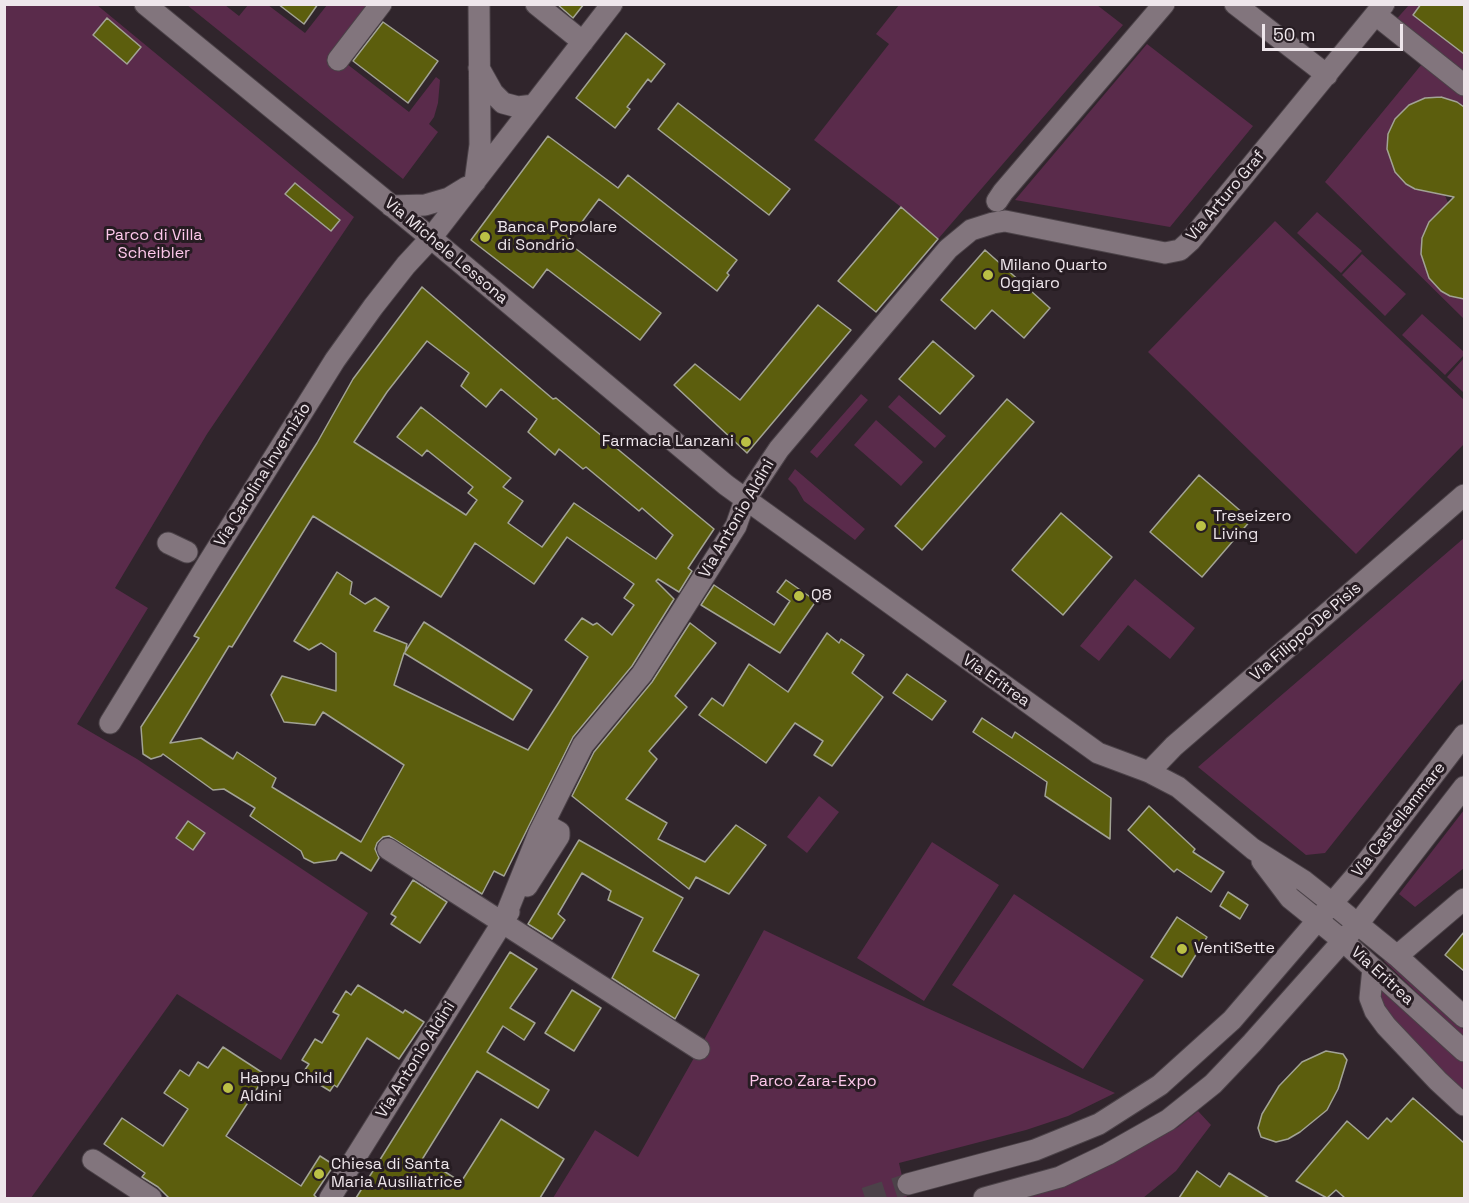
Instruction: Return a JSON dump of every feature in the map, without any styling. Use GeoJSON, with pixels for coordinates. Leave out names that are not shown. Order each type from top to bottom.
{"type":"FeatureCollection","features":[{"type":"Feature","properties":{"kind":"street","name":"Via Michele Lessona"},"geometry":{"type":"LineString","coordinates":[[145,4],[746,500]]}},
{"type":"Feature","properties":{"kind":"street"},"geometry":{"type":"LineString","coordinates":[[338,60],[381,4]]}},
{"type":"Feature","properties":{"kind":"street"},"geometry":{"type":"LineString","coordinates":[[391,206],[425,205],[449,198],[475,182],[480,145],[479,4]]}},
{"type":"Feature","properties":{"kind":"street"},"geometry":{"type":"LineString","coordinates":[[536,4],[583,42]]}},
{"type":"Feature","properties":{"kind":"street","name":"Via Carolina Invernizio"},"geometry":{"type":"LineString","coordinates":[[110,723],[335,360],[401,272],[431,238],[612,4]]}},
{"type":"Feature","properties":{"kind":"street"},"geometry":{"type":"LineString","coordinates":[[997,201],[1164,4]]}},
{"type":"Feature","properties":{"kind":"street"},"geometry":{"type":"LineString","coordinates":[[1235,4],[1327,75]]}},
{"type":"Feature","properties":{"kind":"street"},"geometry":{"type":"LineString","coordinates":[[1380,10],[1464,85]]}},
{"type":"Feature","properties":{"kind":"street","name":"Via Arturo Graf"},"geometry":{"type":"LineString","coordinates":[[971,230],[1005,221],[1154,251],[1180,250],[1190,241],[1380,10]]}},
{"type":"Feature","properties":{"kind":"street"},"geometry":{"type":"LineString","coordinates":[[479,67],[494,93],[503,103],[518,107],[534,105]]}},
{"type":"Feature","properties":{"kind":"street","name":"Via Antonio Aldini"},"geometry":{"type":"LineString","coordinates":[[330,1198],[503,922],[539,833],[583,745],[642,674],[736,526],[746,500],[779,449],[948,249],[971,230]]}},
{"type":"Feature","properties":{"kind":"street","name":"Via Filippo De Pisis"},"geometry":{"type":"LineString","coordinates":[[1149,772],[1174,746],[1464,495]]}},
{"type":"Feature","properties":{"kind":"street","name":"Via Eritrea"},"geometry":{"type":"LineString","coordinates":[[746,500],[1098,753],[1149,772],[1178,787],[1253,849],[1304,881],[1333,904],[1397,956],[1464,1017]]}},
{"type":"Feature","properties":{"kind":"street"},"geometry":{"type":"LineString","coordinates":[[168,543],[187,552]]}},
{"type":"Feature","properties":{"kind":"street","name":"Via Castellammare"},"geometry":{"type":"LineString","coordinates":[[908,1184],[1035,1150],[1099,1124],[1160,1085],[1232,1020],[1333,904],[1464,735]]}},
{"type":"Feature","properties":{"kind":"street","name":"Via Castellammare"},"geometry":{"type":"LineString","coordinates":[[984,1198],[1060,1177],[1108,1154],[1168,1119],[1213,1084],[1357,925],[1464,787]]}},
{"type":"Feature","properties":{"kind":"street"},"geometry":{"type":"LineString","coordinates":[[388,849],[699,1049]]}},
{"type":"Feature","properties":{"kind":"street","name":"Via Eritrea"},"geometry":{"type":"LineString","coordinates":[[1253,849],[1290,898],[1342,940],[1464,1051]]}},
{"type":"Feature","properties":{"kind":"street"},"geometry":{"type":"LineString","coordinates":[[1397,956],[1464,899]]}},
{"type":"Feature","properties":{"kind":"street"},"geometry":{"type":"LineString","coordinates":[[1373,968],[1370,998],[1375,1011],[1386,1026],[1438,1081],[1464,1105]]}},
{"type":"Feature","properties":{"kind":"street"},"geometry":{"type":"LineString","coordinates":[[93,1160],[151,1198]]}},
{"type":"Feature","properties":{"kind":"green space","name":"Parco di Villa Scheibler"},"geometry":{"type":"Polygon","coordinates":[[[5,5],[97,5],[354,217],[207,434],[115,588],[148,608],[77,724],[137,759],[368,913],[281,1060],[177,994],[31,1198],[5,1198],[5,5]]]}},
{"type":"Feature","properties":{"kind":"green space"},"geometry":{"type":"Polygon","coordinates":[[[187,5],[225,5],[239,16],[248,5],[268,5],[305,33],[327,5],[373,5],[329,62],[340,71],[347,64],[409,112],[436,77],[440,80],[438,103],[434,117],[429,124],[438,132],[403,179],[187,5]]]}},
{"type":"Feature","properties":{"kind":"green space"},"geometry":{"type":"Polygon","coordinates":[[[899,5],[1097,5],[1123,25],[938,239],[901,207],[814,140],[889,44],[876,34],[899,5]]]}},
{"type":"Feature","properties":{"kind":"green space"},"geometry":{"type":"Polygon","coordinates":[[[1409,5],[1421,5],[1414,15],[1464,54],[1464,107],[1441,97],[1425,98],[1409,105],[1395,119],[1388,134],[1387,149],[1395,172],[1406,184],[1415,189],[1438,194],[1444,193],[1449,205],[1422,238],[1421,254],[1429,278],[1441,291],[1464,299],[1464,319],[1325,182],[1431,53],[1393,23],[1409,5]]]}},
{"type":"Feature","properties":{"kind":"green space"},"geometry":{"type":"Polygon","coordinates":[[[1147,44],[1253,126],[1170,227],[1015,200],[1147,44]]]}},
{"type":"Feature","properties":{"kind":"green space"},"geometry":{"type":"Polygon","coordinates":[[[1317,212],[1362,251],[1341,273],[1297,233],[1317,212]]]}},
{"type":"Feature","properties":{"kind":"green space"},"geometry":{"type":"Polygon","coordinates":[[[1275,221],[1464,400],[1464,444],[1356,554],[1148,352],[1275,221]]]}},
{"type":"Feature","properties":{"kind":"green space"},"geometry":{"type":"Polygon","coordinates":[[[1362,254],[1406,294],[1385,316],[1342,275],[1362,254]]]}},
{"type":"Feature","properties":{"kind":"green space"},"geometry":{"type":"Polygon","coordinates":[[[1422,314],[1464,352],[1464,355],[1445,375],[1402,335],[1422,314]]]}},
{"type":"Feature","properties":{"kind":"green space"},"geometry":{"type":"Polygon","coordinates":[[[1464,358],[1464,393],[1447,377],[1464,358]]]}},
{"type":"Feature","properties":{"kind":"green space"},"geometry":{"type":"Polygon","coordinates":[[[861,394],[868,400],[817,458],[810,452],[861,394]]]}},
{"type":"Feature","properties":{"kind":"green space"},"geometry":{"type":"Polygon","coordinates":[[[899,395],[946,436],[935,448],[888,407],[899,395]]]}},
{"type":"Feature","properties":{"kind":"green space"},"geometry":{"type":"Polygon","coordinates":[[[876,420],[923,462],[901,486],[854,445],[876,420]]]}},
{"type":"Feature","properties":{"kind":"green space"},"geometry":{"type":"Polygon","coordinates":[[[795,469],[865,529],[855,540],[804,501],[788,479],[795,469]]]}},
{"type":"Feature","properties":{"kind":"green space"},"geometry":{"type":"Polygon","coordinates":[[[1464,538],[1464,678],[1325,853],[1306,855],[1198,767],[1464,538]]]}},
{"type":"Feature","properties":{"kind":"green space"},"geometry":{"type":"Polygon","coordinates":[[[1135,579],[1195,628],[1170,659],[1128,625],[1099,661],[1080,646],[1135,579]]]}},
{"type":"Feature","properties":{"kind":"green space"},"geometry":{"type":"Polygon","coordinates":[[[819,796],[839,812],[807,853],[787,837],[819,796]]]}},
{"type":"Feature","properties":{"kind":"green space"},"geometry":{"type":"Polygon","coordinates":[[[1464,810],[1464,868],[1415,907],[1399,894],[1464,810]]]}},
{"type":"Feature","properties":{"kind":"green space"},"geometry":{"type":"Polygon","coordinates":[[[932,842],[999,885],[924,1001],[857,958],[932,842]]]}},
{"type":"Feature","properties":{"kind":"green space"},"geometry":{"type":"Polygon","coordinates":[[[1014,894],[1144,980],[1083,1069],[952,985],[1014,894]]]}},
{"type":"Feature","properties":{"kind":"green space","name":"Parco Zara-Expo"},"geometry":{"type":"Polygon","coordinates":[[[764,930],[927,1008],[1115,1093],[1068,1116],[1026,1130],[899,1163],[907,1198],[553,1198],[595,1130],[638,1157],[764,930]]]}},
{"type":"Feature","properties":{"kind":"green space"},"geometry":{"type":"Polygon","coordinates":[[[1386,959],[1464,1030],[1464,1038],[1384,961],[1386,959]]]}},
{"type":"Feature","properties":{"kind":"green space"},"geometry":{"type":"Polygon","coordinates":[[[1381,987],[1464,1059],[1464,1095],[1382,1009],[1381,987]]]}},
{"type":"Feature","properties":{"kind":"green space"},"geometry":{"type":"Polygon","coordinates":[[[1198,1111],[1211,1125],[1176,1171],[1143,1198],[1017,1198],[1060,1186],[1111,1164],[1178,1127],[1198,1111]]]}},
{"type":"Feature","properties":{"kind":"building"},"geometry":{"type":"Polygon","coordinates":[[[278,4],[318,4],[304,24],[278,4]]]}},
{"type":"Feature","properties":{"kind":"building"},"geometry":{"type":"Polygon","coordinates":[[[557,4],[584,4],[573,18],[557,4]]]}},
{"type":"Feature","properties":{"kind":"building"},"geometry":{"type":"Polygon","coordinates":[[[1421,4],[1464,4],[1464,54],[1413,15],[1421,4]]]}},
{"type":"Feature","properties":{"kind":"building"},"geometry":{"type":"Polygon","coordinates":[[[107,18],[141,47],[127,64],[93,35],[107,18]]]}},
{"type":"Feature","properties":{"kind":"building"},"geometry":{"type":"Polygon","coordinates":[[[383,22],[438,61],[408,103],[353,61],[383,22]]]}},
{"type":"Feature","properties":{"kind":"building"},"geometry":{"type":"Polygon","coordinates":[[[626,33],[665,64],[651,82],[648,79],[627,107],[630,109],[615,128],[576,98],[626,33]]]}},
{"type":"Feature","properties":{"kind":"building"},"geometry":{"type":"Polygon","coordinates":[[[1441,97],[1464,107],[1464,299],[1441,291],[1429,278],[1421,254],[1422,238],[1429,222],[1454,197],[1415,189],[1406,184],[1395,172],[1387,149],[1388,134],[1395,119],[1409,105],[1425,98],[1441,97]]]}},
{"type":"Feature","properties":{"kind":"building"},"geometry":{"type":"Polygon","coordinates":[[[678,103],[790,189],[769,215],[658,129],[678,103]]]}},
{"type":"Feature","properties":{"kind":"building"},"geometry":{"type":"Polygon","coordinates":[[[548,136],[618,188],[628,175],[737,260],[717,291],[599,199],[567,242],[661,313],[640,340],[547,269],[533,288],[471,240],[548,136]]]}},
{"type":"Feature","properties":{"kind":"building"},"geometry":{"type":"Polygon","coordinates":[[[295,183],[340,220],[331,231],[285,194],[295,183]]]}},
{"type":"Feature","properties":{"kind":"building"},"geometry":{"type":"Polygon","coordinates":[[[901,207],[938,239],[876,312],[838,281],[901,207]]]}},
{"type":"Feature","properties":{"kind":"building","name":"Milano Quarto Oggiaro"},"geometry":{"type":"Polygon","coordinates":[[[985,250],[1050,308],[1024,338],[992,310],[975,329],[941,300],[985,250]]]}},
{"type":"Feature","properties":{"kind":"building"},"geometry":{"type":"Polygon","coordinates":[[[422,287],[553,399],[556,398],[714,529],[688,568],[692,571],[679,592],[658,579],[656,581],[674,599],[632,666],[573,737],[504,876],[494,871],[482,894],[389,836],[383,837],[377,843],[375,849],[379,858],[371,871],[341,852],[336,860],[314,863],[304,858],[301,851],[250,816],[255,808],[224,789],[213,790],[163,754],[151,759],[143,754],[141,727],[199,638],[194,636],[317,443],[353,379],[422,287]],[[427,341],[387,392],[354,442],[466,515],[477,500],[468,493],[473,487],[427,450],[422,456],[397,437],[421,407],[511,478],[503,487],[523,501],[508,523],[542,547],[574,503],[656,559],[673,535],[642,508],[639,511],[586,467],[583,469],[559,449],[555,455],[528,432],[537,419],[501,389],[486,407],[461,386],[469,373],[427,341]],[[313,516],[170,743],[201,738],[233,759],[237,752],[276,778],[272,787],[361,842],[404,765],[323,712],[315,725],[284,722],[271,695],[282,676],[336,691],[336,653],[321,643],[309,650],[294,641],[337,572],[352,582],[350,594],[365,604],[375,598],[389,607],[374,631],[407,644],[405,652],[424,622],[532,690],[513,720],[404,653],[394,685],[528,750],[588,657],[565,640],[582,618],[593,625],[597,623],[612,635],[634,605],[624,598],[634,584],[567,537],[534,584],[475,543],[441,597],[313,516]]]}},
{"type":"Feature","properties":{"kind":"building"},"geometry":{"type":"Polygon","coordinates":[[[818,305],[851,330],[747,453],[674,385],[695,364],[740,400],[818,305]]]}},
{"type":"Feature","properties":{"kind":"building"},"geometry":{"type":"Polygon","coordinates":[[[933,341],[974,376],[940,414],[899,379],[933,341]]]}},
{"type":"Feature","properties":{"kind":"building"},"geometry":{"type":"Polygon","coordinates":[[[1007,399],[1034,422],[922,550],[895,526],[1007,399]]]}},
{"type":"Feature","properties":{"kind":"building","name":"Treseizero Living"},"geometry":{"type":"Polygon","coordinates":[[[1199,475],[1251,520],[1202,577],[1150,532],[1199,475]]]}},
{"type":"Feature","properties":{"kind":"building"},"geometry":{"type":"Polygon","coordinates":[[[1061,513],[1112,557],[1063,615],[1012,570],[1061,513]]]}},
{"type":"Feature","properties":{"kind":"building"},"geometry":{"type":"Polygon","coordinates":[[[786,580],[816,601],[780,653],[701,605],[714,585],[774,625],[790,601],[777,592],[786,580]]]}},
{"type":"Feature","properties":{"kind":"building"},"geometry":{"type":"Polygon","coordinates":[[[690,623],[716,643],[675,696],[687,707],[649,751],[657,759],[626,799],[667,823],[658,839],[705,862],[736,825],[766,845],[729,894],[696,877],[689,889],[572,796],[594,752],[652,682],[690,623]]]}},
{"type":"Feature","properties":{"kind":"building"},"geometry":{"type":"Polygon","coordinates":[[[827,633],[839,643],[841,639],[864,655],[852,673],[883,697],[832,766],[814,755],[823,741],[795,723],[766,763],[699,715],[712,698],[723,706],[749,664],[788,692],[827,633]]]}},
{"type":"Feature","properties":{"kind":"building"},"geometry":{"type":"Polygon","coordinates":[[[907,674],[946,701],[932,720],[893,693],[907,674]]]}},
{"type":"Feature","properties":{"kind":"building"},"geometry":{"type":"Polygon","coordinates":[[[982,718],[1012,738],[1015,732],[1111,798],[1110,839],[1045,796],[1047,782],[973,732],[982,718]]]}},
{"type":"Feature","properties":{"kind":"building"},"geometry":{"type":"Polygon","coordinates":[[[1149,806],[1195,849],[1193,852],[1224,872],[1211,892],[1177,869],[1174,872],[1128,830],[1149,806]]]}},
{"type":"Feature","properties":{"kind":"building"},"geometry":{"type":"Polygon","coordinates":[[[188,821],[205,833],[193,850],[176,838],[188,821]]]}},
{"type":"Feature","properties":{"kind":"building"},"geometry":{"type":"Polygon","coordinates":[[[579,840],[683,898],[653,951],[699,975],[675,1019],[612,978],[643,918],[608,900],[611,891],[582,873],[558,914],[565,920],[552,939],[528,924],[579,840]]]}},
{"type":"Feature","properties":{"kind":"building"},"geometry":{"type":"Polygon","coordinates":[[[413,880],[447,902],[420,943],[391,924],[396,917],[391,914],[413,880]]]}},
{"type":"Feature","properties":{"kind":"building"},"geometry":{"type":"Polygon","coordinates":[[[1228,892],[1248,905],[1240,919],[1220,906],[1228,892]]]}},
{"type":"Feature","properties":{"kind":"building"},"geometry":{"type":"Polygon","coordinates":[[[1177,917],[1207,937],[1182,977],[1151,957],[1177,917]]]}},
{"type":"Feature","properties":{"kind":"building"},"geometry":{"type":"Polygon","coordinates":[[[1464,932],[1464,971],[1445,955],[1464,932]]]}},
{"type":"Feature","properties":{"kind":"building"},"geometry":{"type":"Polygon","coordinates":[[[510,952],[537,969],[510,1008],[535,1023],[524,1040],[503,1026],[487,1052],[549,1090],[538,1108],[477,1071],[423,1158],[461,1182],[501,1119],[564,1159],[540,1198],[356,1198],[510,952]]]}},
{"type":"Feature","properties":{"kind":"building"},"geometry":{"type":"Polygon","coordinates":[[[358,985],[403,1013],[405,1010],[424,1022],[399,1059],[367,1038],[337,1087],[334,1085],[330,1091],[302,1074],[309,1064],[302,1060],[315,1039],[322,1043],[339,1015],[333,1012],[346,991],[351,995],[358,985]]]}},
{"type":"Feature","properties":{"kind":"building"},"geometry":{"type":"Polygon","coordinates":[[[572,990],[601,1008],[574,1051],[545,1033],[572,990]]]}},
{"type":"Feature","properties":{"kind":"building"},"geometry":{"type":"Polygon","coordinates":[[[223,1047],[266,1075],[226,1136],[301,1186],[320,1156],[334,1165],[314,1195],[317,1198],[169,1198],[158,1187],[142,1177],[145,1173],[104,1144],[122,1118],[163,1146],[188,1109],[164,1093],[180,1070],[189,1076],[198,1062],[208,1068],[223,1047]]]}},
{"type":"Feature","properties":{"kind":"building"},"geometry":{"type":"Polygon","coordinates":[[[1326,1051],[1343,1054],[1347,1060],[1338,1089],[1327,1110],[1288,1139],[1276,1142],[1261,1137],[1258,1128],[1262,1114],[1279,1086],[1302,1062],[1326,1051]]]}},
{"type":"Feature","properties":{"kind":"building"},"geometry":{"type":"Polygon","coordinates":[[[1413,1098],[1464,1143],[1464,1198],[1345,1198],[1336,1190],[1327,1198],[1296,1181],[1347,1121],[1368,1139],[1387,1118],[1391,1122],[1413,1098]]]}},
{"type":"Feature","properties":{"kind":"building"},"geometry":{"type":"Polygon","coordinates":[[[1197,1171],[1220,1187],[1229,1173],[1269,1198],[1179,1198],[1197,1171]]]}},
{"type":"Feature","properties":{"kind":"tunnel"},"geometry":{"type":"LineString","coordinates":[[865,1198],[908,1184]]}},
{"type":"Feature","properties":{"kind":"place","name":"Banca Popolare di Sondrio"},"geometry":{"type":"Point","coordinates":[485,237]}},
{"type":"Feature","properties":{"kind":"place","name":"Milano Quarto Oggiaro"},"geometry":{"type":"Point","coordinates":[988,275]}},
{"type":"Feature","properties":{"kind":"place","name":"Farmacia Lanzani"},"geometry":{"type":"Point","coordinates":[746,442]}},
{"type":"Feature","properties":{"kind":"place","name":"Treseizero Living"},"geometry":{"type":"Point","coordinates":[1201,526]}},
{"type":"Feature","properties":{"kind":"place","name":"Q8"},"geometry":{"type":"Point","coordinates":[799,596]}},
{"type":"Feature","properties":{"kind":"place","name":"VentiSette"},"geometry":{"type":"Point","coordinates":[1182,949]}},
{"type":"Feature","properties":{"kind":"place","name":"Happy Child Aldini"},"geometry":{"type":"Point","coordinates":[228,1088]}},
{"type":"Feature","properties":{"kind":"place","name":"Chiesa di Santa Maria Ausiliatrice"},"geometry":{"type":"Point","coordinates":[319,1174]}}]}
